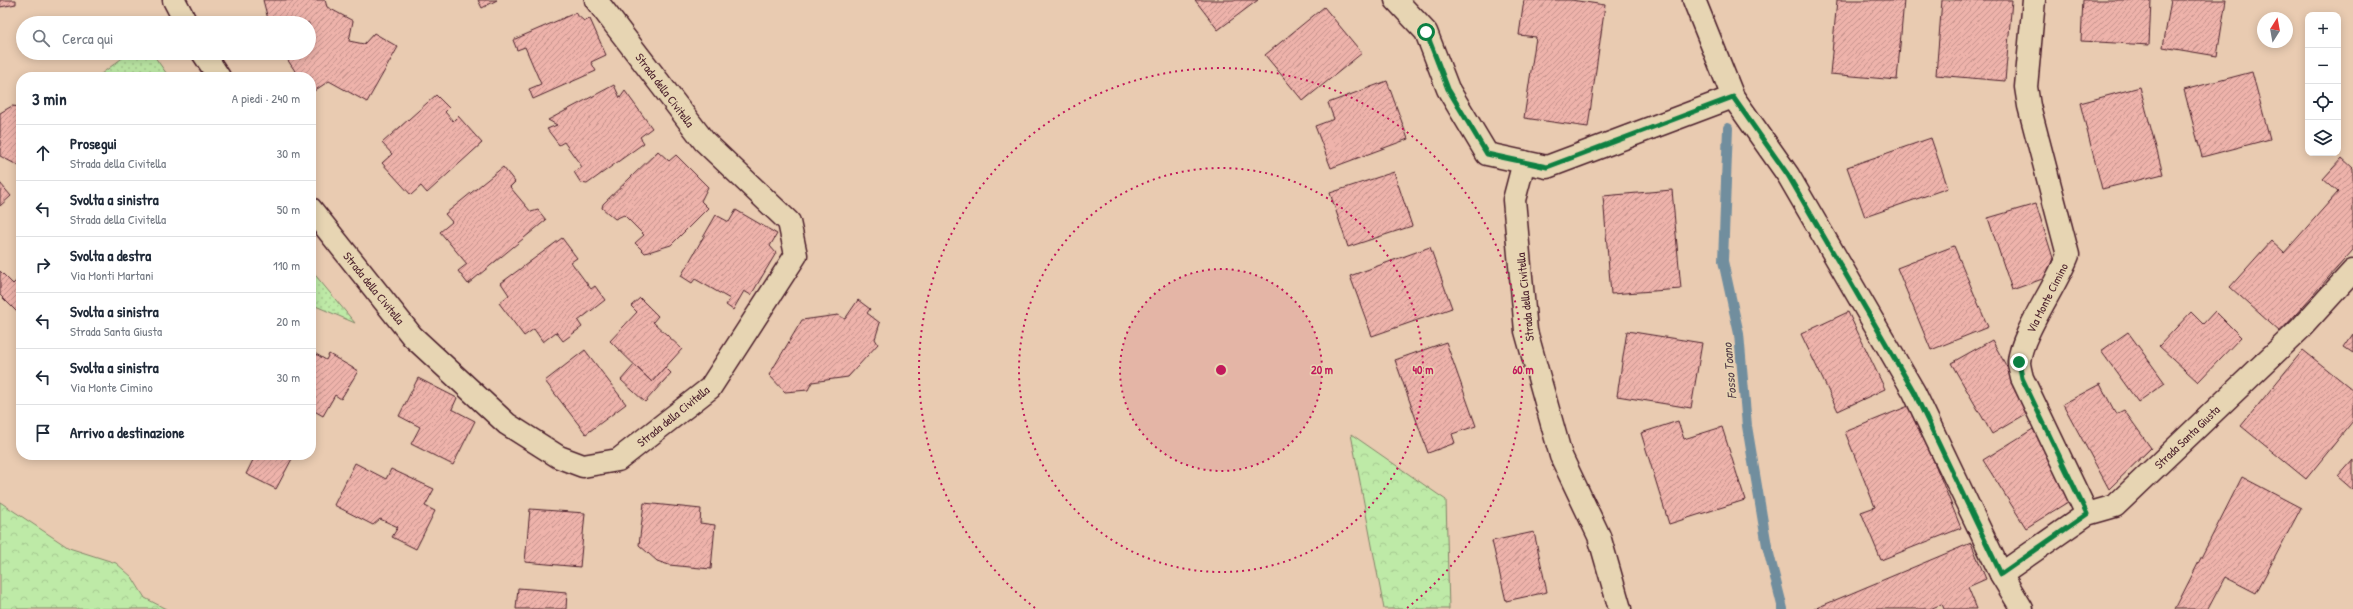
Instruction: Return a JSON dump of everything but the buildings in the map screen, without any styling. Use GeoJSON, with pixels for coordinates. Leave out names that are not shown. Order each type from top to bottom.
{"type":"FeatureCollection","features":[{"type":"Feature","properties":{"kind":"street"},"geometry":{"type":"LineString","coordinates":[[174,0],[182,16]]}},
{"type":"Feature","properties":{"kind":"street","name":"Strada della Civitella"},"geometry":{"type":"LineString","coordinates":[[316,215],[412,336],[507,424],[559,457],[583,466],[618,460],[710,388],[796,255],[789,222],[704,141],[596,0]]}},
{"type":"Feature","properties":{"kind":"street"},"geometry":{"type":"LineString","coordinates":[[1396,0],[1426,32]]}},
{"type":"Feature","properties":{"kind":"street"},"geometry":{"type":"LineString","coordinates":[[1416,0],[1426,32],[1448,89],[1487,154],[1547,167],[1733,97]]}},
{"type":"Feature","properties":{"kind":"street"},"geometry":{"type":"LineString","coordinates":[[1694,0],[1733,97],[1788,175],[1914,392],[2001,574],[2022,609]]}},
{"type":"Feature","properties":{"kind":"street","name":"Via Monte Cimino"},"geometry":{"type":"LineString","coordinates":[[2034,0],[2027,93],[2068,255],[2062,272],[2026,340],[2019,362],[2022,378],[2087,514]]}},
{"type":"Feature","properties":{"kind":"street"},"geometry":{"type":"LineString","coordinates":[[208,60],[216,72]]}},
{"type":"Feature","properties":{"kind":"street","name":"Strada della Civitella"},"geometry":{"type":"LineString","coordinates":[[1524,162],[1514,200],[1526,332],[1561,456],[1600,536],[1620,609]]}},
{"type":"Feature","properties":{"kind":"street","name":"Strada Santa Giusta"},"geometry":{"type":"LineString","coordinates":[[2001,574],[2087,514],[2114,506],[2300,329],[2353,271]]}},
{"type":"Feature","properties":{"kind":"green space"},"geometry":{"type":"Polygon","coordinates":[[[120,60],[157,60],[165,72],[104,72],[120,60]]]}},
{"type":"Feature","properties":{"kind":"green space"},"geometry":{"type":"Polygon","coordinates":[[[316,276],[355,323],[316,306],[316,276]]]}},
{"type":"Feature","properties":{"kind":"green space"},"geometry":{"type":"Polygon","coordinates":[[[1351,434],[1446,500],[1449,609],[1384,609],[1351,434]]]}},
{"type":"Feature","properties":{"kind":"green space"},"geometry":{"type":"Polygon","coordinates":[[[0,502],[69,548],[116,563],[132,577],[145,598],[166,609],[0,609],[0,502]]]}},
{"type":"Feature","properties":{"kind":"waterway","name":"Fosso Toano"},"geometry":{"type":"LineString","coordinates":[[1728,128],[1723,261],[1739,334],[1747,426],[1767,546],[1783,609]]}},
{"type":"Feature","properties":{"kind":"route"},"geometry":{"type":"LineString","coordinates":[[1426,32],[1448,89],[1487,154],[1547,167],[1733,97],[1788,175],[1914,392],[2001,574],[2087,514],[2022,378],[2019,362]]}}]}
